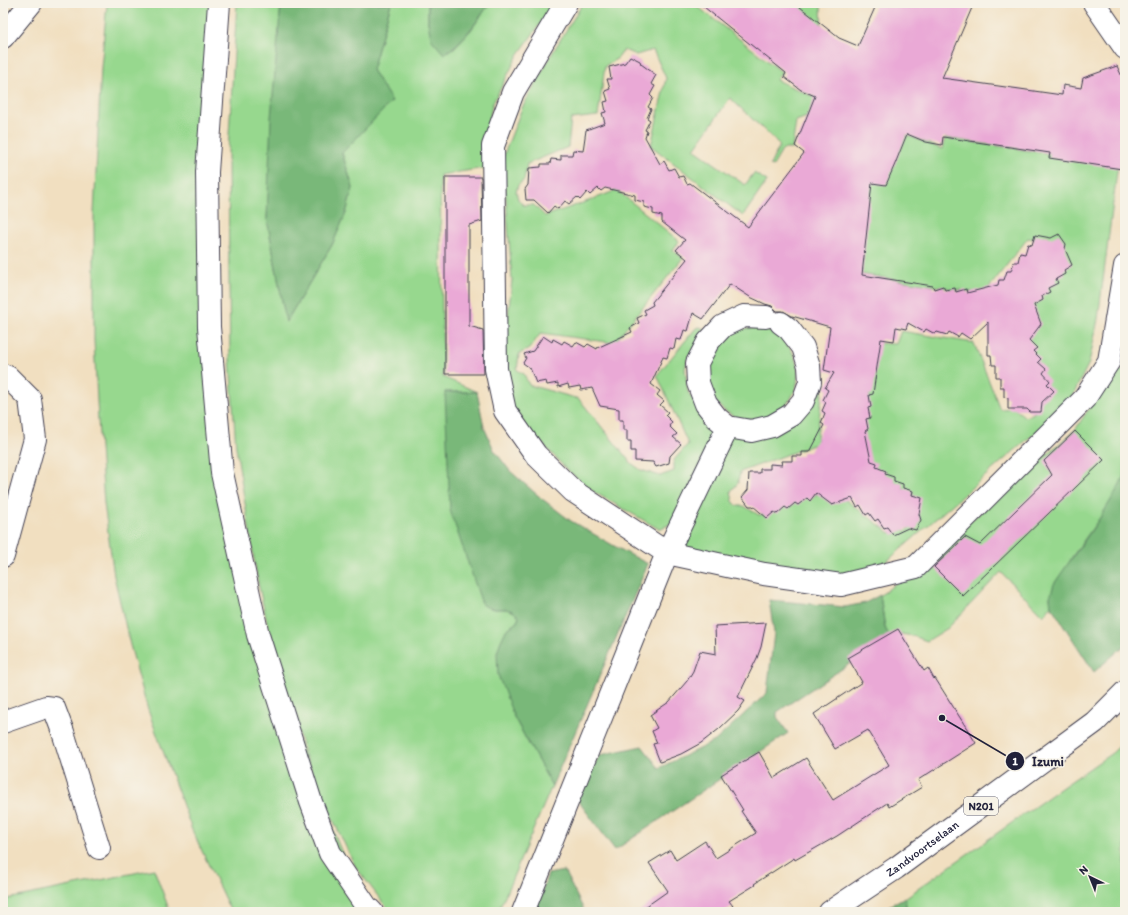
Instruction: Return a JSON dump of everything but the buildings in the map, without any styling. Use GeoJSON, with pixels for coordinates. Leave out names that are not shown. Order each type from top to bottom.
{"type":"FeatureCollection","features":[{"type":"Feature","properties":{"kind":"main road"},"geometry":{"type":"LineString","coordinates":[[3,38],[31,3]]}},
{"type":"Feature","properties":{"kind":"main road"},"geometry":{"type":"LineString","coordinates":[[219,3],[207,180],[209,327],[222,473],[258,635],[311,802],[330,853],[366,906],[372,912]]}},
{"type":"Feature","properties":{"kind":"main road"},"geometry":{"type":"LineString","coordinates":[[566,3],[513,92],[493,146],[496,369],[505,411],[536,455],[573,491],[667,553],[764,574],[842,585],[916,567],[1085,398],[1109,361],[1125,266]]}},
{"type":"Feature","properties":{"kind":"main road"},"geometry":{"type":"LineString","coordinates":[[1094,3],[1125,48]]}},
{"type":"Feature","properties":{"kind":"main road"},"geometry":{"type":"LineString","coordinates":[[744,316],[773,320],[790,329],[803,347],[809,366],[810,382],[803,401],[791,415],[772,426],[751,431],[728,427],[717,418],[706,404],[698,383],[697,363],[708,342],[723,326],[744,316]]}},
{"type":"Feature","properties":{"kind":"main road"},"geometry":{"type":"LineString","coordinates":[[3,375],[8,377],[30,399],[35,439],[3,556]]}},
{"type":"Feature","properties":{"kind":"main road"},"geometry":{"type":"LineString","coordinates":[[523,912],[667,553],[728,427]]}},
{"type":"Feature","properties":{"kind":"main road","name":"Zandvoortselaan"},"geometry":{"type":"LineString","coordinates":[[830,912],[896,868],[1095,722],[1125,692]]}},
{"type":"Feature","properties":{"kind":"main road"},"geometry":{"type":"LineString","coordinates":[[3,722],[46,707],[54,708],[63,732],[99,848]]}},
{"type":"Feature","properties":{"kind":"green space"},"geometry":{"type":"Polygon","coordinates":[[[107,3],[217,3],[206,185],[240,593],[365,912],[231,912],[192,830],[148,710],[130,645],[114,576],[104,503],[98,420],[94,340],[94,214],[101,68],[107,3]]]}},
{"type":"Feature","properties":{"kind":"green space"},"geometry":{"type":"Polygon","coordinates":[[[237,3],[281,3],[267,219],[286,322],[332,245],[346,213],[353,188],[342,153],[391,101],[372,70],[391,3],[428,3],[428,23],[453,49],[471,30],[490,3],[555,3],[518,55],[492,105],[486,140],[485,168],[440,175],[443,377],[477,392],[445,392],[494,609],[510,610],[519,617],[517,622],[506,630],[514,717],[552,786],[498,912],[390,912],[355,866],[327,807],[305,755],[273,648],[258,583],[236,448],[230,360],[228,151],[237,3]]]}},
{"type":"Feature","properties":{"kind":"green space"},"geometry":{"type":"Polygon","coordinates":[[[281,3],[391,3],[372,70],[392,101],[342,153],[353,188],[346,213],[332,245],[286,322],[267,219],[271,118],[281,3]]]}},
{"type":"Feature","properties":{"kind":"green space"},"geometry":{"type":"Polygon","coordinates":[[[428,3],[490,3],[464,38],[444,54],[431,39],[428,23],[428,3]]]}},
{"type":"Feature","properties":{"kind":"green space"},"geometry":{"type":"Polygon","coordinates":[[[583,3],[693,3],[782,72],[776,80],[821,100],[807,117],[796,121],[792,149],[783,149],[773,166],[770,165],[780,145],[730,98],[694,149],[745,185],[754,173],[767,181],[743,216],[651,146],[666,78],[653,50],[636,55],[624,50],[618,58],[605,66],[598,116],[571,119],[568,147],[527,164],[524,180],[518,185],[516,192],[518,199],[523,205],[534,205],[545,216],[617,190],[679,241],[673,250],[683,258],[614,343],[541,333],[529,349],[519,354],[517,370],[524,374],[529,385],[579,399],[631,463],[641,470],[660,476],[674,471],[674,460],[688,444],[657,375],[696,328],[700,327],[704,329],[704,335],[688,357],[685,369],[688,392],[705,417],[713,435],[676,522],[659,529],[594,492],[566,469],[527,428],[511,407],[502,371],[512,280],[503,157],[522,108],[554,50],[583,3]]]}},
{"type":"Feature","properties":{"kind":"green space"},"geometry":{"type":"Polygon","coordinates":[[[781,3],[821,3],[822,35],[781,3]]]}},
{"type":"Feature","properties":{"kind":"green space"},"geometry":{"type":"Polygon","coordinates":[[[874,122],[942,149],[945,138],[1118,164],[1098,319],[1089,363],[1073,395],[1059,412],[879,568],[858,580],[678,550],[729,431],[748,435],[823,387],[816,444],[740,472],[738,483],[731,491],[733,501],[737,506],[744,506],[759,515],[831,489],[890,533],[895,529],[901,528],[906,531],[920,518],[912,510],[917,498],[861,456],[876,343],[896,344],[901,331],[974,343],[1000,409],[1014,408],[1025,417],[1034,413],[1035,410],[1018,326],[1059,245],[1047,235],[1039,240],[1028,238],[984,294],[854,273],[874,122]]]}},
{"type":"Feature","properties":{"kind":"green space"},"geometry":{"type":"Polygon","coordinates":[[[743,328],[761,328],[778,335],[791,348],[798,365],[798,383],[791,400],[778,413],[761,420],[743,420],[726,413],[713,400],[706,383],[706,365],[713,348],[726,335],[743,328]]]}},
{"type":"Feature","properties":{"kind":"green space"},"geometry":{"type":"Polygon","coordinates":[[[1108,368],[1125,371],[1125,474],[1104,512],[1072,557],[1050,597],[1051,606],[1043,616],[1001,572],[948,628],[927,641],[913,636],[895,633],[890,637],[885,628],[880,595],[959,531],[1075,430],[1099,393],[1108,368]]]}},
{"type":"Feature","properties":{"kind":"green space"},"geometry":{"type":"Polygon","coordinates":[[[445,392],[477,392],[484,427],[494,450],[510,471],[541,498],[571,521],[648,564],[552,786],[514,717],[498,675],[497,653],[500,643],[506,630],[517,622],[519,617],[510,610],[492,609],[482,604],[450,510],[445,392]]]}},
{"type":"Feature","properties":{"kind":"green space"},"geometry":{"type":"Polygon","coordinates":[[[1125,474],[1125,645],[1094,672],[1051,606],[1050,597],[1054,584],[1101,517],[1125,474]]]}},
{"type":"Feature","properties":{"kind":"green space"},"geometry":{"type":"Polygon","coordinates":[[[880,595],[885,628],[890,637],[777,712],[777,717],[788,733],[615,850],[573,794],[600,755],[642,746],[659,768],[715,741],[767,693],[774,633],[769,600],[845,607],[865,603],[880,595]]]}},
{"type":"Feature","properties":{"kind":"green space"},"geometry":{"type":"Polygon","coordinates":[[[1125,741],[1125,912],[885,912],[1112,753],[1125,741]]]}},
{"type":"Feature","properties":{"kind":"green space"},"geometry":{"type":"Polygon","coordinates":[[[154,869],[170,912],[3,912],[3,900],[154,869]]]}},
{"type":"Feature","properties":{"kind":"green space"},"geometry":{"type":"Polygon","coordinates":[[[564,871],[585,912],[534,912],[548,874],[564,871]]]}},
{"type":"Feature","properties":{"kind":"green space"},"geometry":{"type":"Polygon","coordinates":[[[905,897],[907,912],[878,912],[905,897]]]}},
{"type":"Feature","properties":{"kind":"place","name":"Izumi"},"geometry":{"type":"Point","coordinates":[942,718]}}]}
